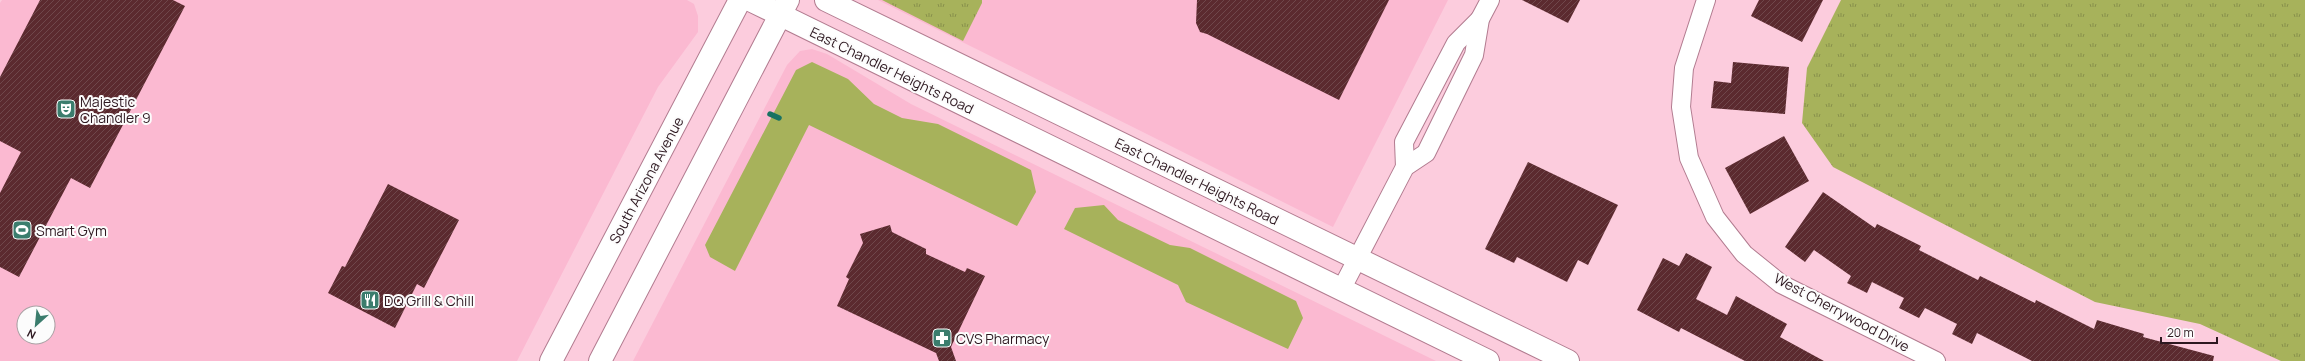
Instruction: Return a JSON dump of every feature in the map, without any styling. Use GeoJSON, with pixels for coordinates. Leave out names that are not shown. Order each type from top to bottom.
{"type":"FeatureCollection","features":[{"type":"Feature","properties":{"kind":"main road","name":"South Arizona Avenue"},"geometry":{"type":"LineString","coordinates":[[551,361],[740,0]]}},
{"type":"Feature","properties":{"kind":"main road","name":"East Chandler Heights Road"},"geometry":{"type":"LineString","coordinates":[[750,0],[784,7],[1250,245],[1488,361]]}},
{"type":"Feature","properties":{"kind":"main road","name":"East Chandler Heights Road"},"geometry":{"type":"LineString","coordinates":[[826,0],[1568,361]]}},
{"type":"Feature","properties":{"kind":"main road"},"geometry":{"type":"LineString","coordinates":[[600,361],[784,7]]}},
{"type":"Feature","properties":{"kind":"main road"},"geometry":{"type":"LineString","coordinates":[[1250,245],[1265,214]]}},
{"type":"Feature","properties":{"kind":"street"},"geometry":{"type":"LineString","coordinates":[[1406,167],[1404,142],[1424,102],[1456,43],[1480,19],[1490,0]]}},
{"type":"Feature","properties":{"kind":"street","name":"West Cherrywood Drive"},"geometry":{"type":"LineString","coordinates":[[1706,0],[1684,68],[1681,107],[1689,158],[1715,217],[1744,254],[1781,284],[1936,361]]}},
{"type":"Feature","properties":{"kind":"street"},"geometry":{"type":"LineString","coordinates":[[1342,290],[1406,167],[1426,154],[1474,56],[1480,19]]}},
{"type":"Feature","properties":{"kind":"street"},"geometry":{"type":"LineString","coordinates":[[1424,102],[1446,113]]}},
{"type":"Feature","properties":{"kind":"shaded area"},"geometry":{"type":"Polygon","coordinates":[[[2,0],[687,0],[694,4],[698,16],[698,32],[658,87],[517,361],[0,361],[0,3],[2,0]]]}},
{"type":"Feature","properties":{"kind":"shaded area"},"geometry":{"type":"Polygon","coordinates":[[[878,0],[1448,0],[1333,227],[878,0]]]}},
{"type":"Feature","properties":{"kind":"shaded area"},"geometry":{"type":"Polygon","coordinates":[[[812,49],[827,54],[911,104],[1436,361],[633,361],[787,65],[800,51],[812,49]]]}},
{"type":"Feature","properties":{"kind":"green space"},"geometry":{"type":"Polygon","coordinates":[[[882,0],[982,0],[982,3],[963,41],[882,0]]]}},
{"type":"Feature","properties":{"kind":"green space"},"geometry":{"type":"Polygon","coordinates":[[[1841,0],[2305,0],[2305,361],[2281,361],[2200,324],[2095,302],[1833,167],[1802,123],[1807,68],[1841,0]]]}},
{"type":"Feature","properties":{"kind":"green space"},"geometry":{"type":"Polygon","coordinates":[[[812,62],[848,79],[874,104],[902,118],[938,124],[1031,170],[1036,192],[1017,226],[809,125],[735,271],[710,257],[705,245],[796,70],[812,62]]]}},
{"type":"Feature","properties":{"kind":"green space"},"geometry":{"type":"Polygon","coordinates":[[[1104,205],[1118,220],[1170,245],[1190,248],[1296,301],[1303,318],[1288,349],[1186,302],[1178,285],[1064,229],[1075,208],[1104,205]]]}},
{"type":"Feature","properties":{"kind":"building","name":"Majestic Chandler 9"},"geometry":{"type":"Polygon","coordinates":[[[40,0],[173,0],[185,6],[90,188],[71,178],[19,277],[0,267],[0,193],[21,152],[0,141],[0,77],[40,0]]]}},
{"type":"Feature","properties":{"kind":"building"},"geometry":{"type":"Polygon","coordinates":[[[1197,0],[1389,0],[1339,100],[1207,34],[1200,32],[1196,23],[1197,0]]]}},
{"type":"Feature","properties":{"kind":"building"},"geometry":{"type":"Polygon","coordinates":[[[1522,0],[1580,0],[1568,23],[1522,0]]]}},
{"type":"Feature","properties":{"kind":"building"},"geometry":{"type":"Polygon","coordinates":[[[1759,0],[1823,0],[1802,42],[1751,16],[1759,0]]]}},
{"type":"Feature","properties":{"kind":"building"},"geometry":{"type":"Polygon","coordinates":[[[1733,62],[1789,67],[1785,114],[1711,108],[1714,81],[1731,83],[1733,62]]]}},
{"type":"Feature","properties":{"kind":"building"},"geometry":{"type":"Polygon","coordinates":[[[1784,136],[1809,181],[1750,214],[1725,168],[1784,136]]]}},
{"type":"Feature","properties":{"kind":"building"},"geometry":{"type":"Polygon","coordinates":[[[1528,162],[1618,205],[1588,265],[1578,260],[1567,282],[1517,257],[1514,263],[1485,249],[1528,162]]]}},
{"type":"Feature","properties":{"kind":"building"},"geometry":{"type":"Polygon","coordinates":[[[388,184],[459,220],[424,288],[417,284],[395,328],[328,293],[342,266],[345,267],[388,184]]]}},
{"type":"Feature","properties":{"kind":"building"},"geometry":{"type":"Polygon","coordinates":[[[1823,192],[1875,228],[1877,224],[1921,246],[1919,250],[1978,280],[1980,276],[2035,303],[2036,300],[2094,329],[2097,320],[2144,334],[2143,337],[2214,356],[2213,361],[2032,361],[1977,333],[1972,344],[1952,334],[1957,324],[1925,308],[1919,318],[1899,308],[1904,298],[1872,282],[1867,293],[1847,283],[1851,276],[1814,250],[1805,262],[1785,247],[1823,192]]]}},
{"type":"Feature","properties":{"kind":"building","name":"CVS Pharmacy"},"geometry":{"type":"Polygon","coordinates":[[[890,225],[892,232],[926,249],[926,254],[965,272],[967,268],[985,276],[951,347],[956,361],[939,361],[936,353],[837,306],[849,279],[846,277],[863,243],[860,234],[890,225]]]}},
{"type":"Feature","properties":{"kind":"building"},"geometry":{"type":"Polygon","coordinates":[[[1686,253],[1712,267],[1696,299],[1727,315],[1736,296],[1787,324],[1780,337],[1824,361],[1745,361],[1681,328],[1679,332],[1637,310],[1663,258],[1679,266],[1686,253]]]}},
{"type":"Feature","properties":{"kind":"waterway"},"geometry":{"type":"LineString","coordinates":[[770,114],[779,118]]}},
{"type":"Feature","properties":{"kind":"place","name":"Majestic Chandler 9"},"geometry":{"type":"Point","coordinates":[66,109]}},
{"type":"Feature","properties":{"kind":"place","name":"Smart Gym"},"geometry":{"type":"Point","coordinates":[22,230]}},
{"type":"Feature","properties":{"kind":"place","name":"DQ Grill & Chill"},"geometry":{"type":"Point","coordinates":[370,300]}},
{"type":"Feature","properties":{"kind":"place","name":"CVS Pharmacy"},"geometry":{"type":"Point","coordinates":[942,338]}}]}
